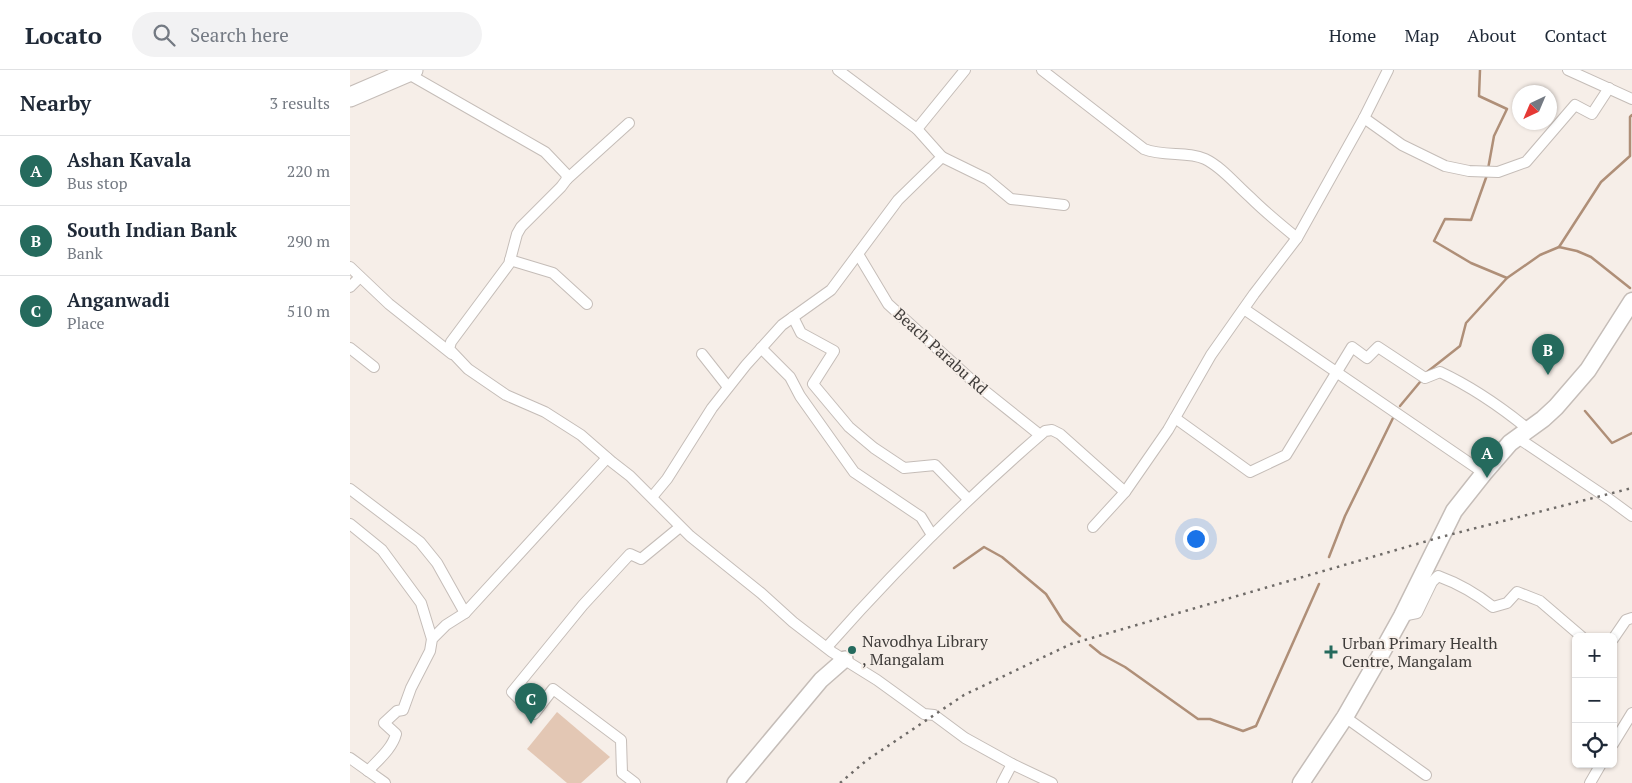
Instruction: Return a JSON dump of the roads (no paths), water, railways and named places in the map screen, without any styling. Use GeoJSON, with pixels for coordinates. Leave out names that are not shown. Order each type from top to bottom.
{"type":"FeatureCollection","features":[{"type":"Feature","properties":{"kind":"highway"},"geometry":{"type":"LineString","coordinates":[[350,97],[407,71]]}},
{"type":"Feature","properties":{"kind":"main road"},"geometry":{"type":"LineString","coordinates":[[1301,783],[1344,717],[1402,616],[1454,511],[1510,443],[1556,407],[1588,370],[1632,301]]}},
{"type":"Feature","properties":{"kind":"street"},"geometry":{"type":"LineString","coordinates":[[838,70],[917,129],[942,157],[987,179],[1011,199],[1064,205]]}},
{"type":"Feature","properties":{"kind":"street"},"geometry":{"type":"LineString","coordinates":[[917,129],[965,70]]}},
{"type":"Feature","properties":{"kind":"street"},"geometry":{"type":"LineString","coordinates":[[1042,70],[1144,150],[1155,154],[1204,158],[1216,165],[1261,208],[1297,238]]}},
{"type":"Feature","properties":{"kind":"street"},"geometry":{"type":"LineString","coordinates":[[1093,527],[1125,492],[1175,418],[1211,355],[1297,238],[1364,118],[1388,70]]}},
{"type":"Feature","properties":{"kind":"street"},"geometry":{"type":"LineString","coordinates":[[1568,70],[1632,99]]}},
{"type":"Feature","properties":{"kind":"street"},"geometry":{"type":"LineString","coordinates":[[407,71],[545,152],[566,174],[567,179]]}},
{"type":"Feature","properties":{"kind":"street"},"geometry":{"type":"LineString","coordinates":[[1364,118],[1402,145],[1445,166],[1469,171],[1498,172],[1526,162],[1575,105],[1592,114],[1608,88]]}},
{"type":"Feature","properties":{"kind":"street"},"geometry":{"type":"LineString","coordinates":[[453,354],[450,350],[451,342],[509,264],[517,234],[521,227],[567,179],[629,123]]}},
{"type":"Feature","properties":{"kind":"street"},"geometry":{"type":"LineString","coordinates":[[652,497],[667,479],[697,430],[728,386],[760,348],[776,331],[831,290],[898,200],[942,157]]}},
{"type":"Feature","properties":{"kind":"street","name":"Beach Parabu Rd"},"geometry":{"type":"LineString","coordinates":[[858,254],[888,304],[976,384],[1040,435]]}},
{"type":"Feature","properties":{"kind":"street"},"geometry":{"type":"LineString","coordinates":[[510,260],[552,273],[587,304]]}},
{"type":"Feature","properties":{"kind":"street"},"geometry":{"type":"LineString","coordinates":[[350,267],[389,304],[453,354],[468,369],[506,395],[546,412],[567,425],[630,476],[690,536],[761,593],[793,622],[827,647],[924,714],[934,715],[965,738],[1012,764],[1052,783]]}},
{"type":"Feature","properties":{"kind":"street"},"geometry":{"type":"LineString","coordinates":[[350,287],[360,277]]}},
{"type":"Feature","properties":{"kind":"street"},"geometry":{"type":"LineString","coordinates":[[1244,308],[1484,473]]}},
{"type":"Feature","properties":{"kind":"street"},"geometry":{"type":"LineString","coordinates":[[793,318],[801,333],[834,351],[813,384],[849,427],[874,448],[904,468],[935,464],[968,499]]}},
{"type":"Feature","properties":{"kind":"street"},"geometry":{"type":"LineString","coordinates":[[1175,418],[1250,472],[1286,455],[1352,347],[1367,358],[1378,347],[1425,378],[1440,372],[1459,381],[1502,408],[1523,433],[1632,516]]}},
{"type":"Feature","properties":{"kind":"street"},"geometry":{"type":"LineString","coordinates":[[350,348],[374,367]]}},
{"type":"Feature","properties":{"kind":"street"},"geometry":{"type":"LineString","coordinates":[[760,348],[790,377],[800,396],[854,472],[921,517],[932,535]]}},
{"type":"Feature","properties":{"kind":"street"},"geometry":{"type":"LineString","coordinates":[[702,354],[728,386]]}},
{"type":"Feature","properties":{"kind":"street"},"geometry":{"type":"LineString","coordinates":[[827,647],[872,595],[968,499],[1045,431],[1052,430],[1060,434],[1125,492]]}},
{"type":"Feature","properties":{"kind":"street"},"geometry":{"type":"LineString","coordinates":[[432,639],[446,625],[465,613],[607,458]]}},
{"type":"Feature","properties":{"kind":"street"},"geometry":{"type":"LineString","coordinates":[[350,489],[420,542],[437,562],[465,613]]}},
{"type":"Feature","properties":{"kind":"street"},"geometry":{"type":"LineString","coordinates":[[350,524],[382,550],[421,603],[432,639],[430,651],[411,688],[403,710],[397,711],[384,723],[396,734],[394,739],[386,752],[368,771]]}},
{"type":"Feature","properties":{"kind":"street"},"geometry":{"type":"LineString","coordinates":[[635,783],[622,773],[621,740],[553,689],[534,714],[512,692],[583,605],[630,554],[641,559],[680,526]]}},
{"type":"Feature","properties":{"kind":"street"},"geometry":{"type":"LineString","coordinates":[[1402,616],[1417,613],[1432,582],[1438,576],[1447,579],[1494,607],[1507,603],[1517,592],[1540,601],[1577,633]]}},
{"type":"Feature","properties":{"kind":"street"},"geometry":{"type":"LineString","coordinates":[[1617,633],[1626,620],[1632,618]]}},
{"type":"Feature","properties":{"kind":"street"},"geometry":{"type":"LineString","coordinates":[[734,783],[821,680],[845,659]]}},
{"type":"Feature","properties":{"kind":"street"},"geometry":{"type":"LineString","coordinates":[[1617,737],[1632,713]]}},
{"type":"Feature","properties":{"kind":"street"},"geometry":{"type":"LineString","coordinates":[[1344,717],[1426,775]]}},
{"type":"Feature","properties":{"kind":"street"},"geometry":{"type":"LineString","coordinates":[[350,758],[385,783]]}},
{"type":"Feature","properties":{"kind":"street"},"geometry":{"type":"LineString","coordinates":[[1002,783],[1012,764]]}},
{"type":"Feature","properties":{"kind":"street"},"geometry":{"type":"LineString","coordinates":[[1590,783],[1599,768]]}},
{"type":"Feature","properties":{"kind":"waterway"},"geometry":{"type":"LineString","coordinates":[[1480,70],[1479,96],[1507,109],[1494,136],[1488,169]]}},
{"type":"Feature","properties":{"kind":"waterway"},"geometry":{"type":"LineString","coordinates":[[1559,247],[1601,182],[1630,156],[1630,117],[1632,115]]}},
{"type":"Feature","properties":{"kind":"waterway"},"geometry":{"type":"LineString","coordinates":[[1487,175],[1471,220],[1445,219],[1434,241],[1471,263],[1507,278]]}},
{"type":"Feature","properties":{"kind":"waterway"},"geometry":{"type":"LineString","coordinates":[[1427,372],[1460,346],[1466,323],[1507,278],[1540,255],[1559,247],[1577,251],[1591,257],[1630,288]]}},
{"type":"Feature","properties":{"kind":"waterway"},"geometry":{"type":"LineString","coordinates":[[1400,406],[1420,382]]}},
{"type":"Feature","properties":{"kind":"waterway"},"geometry":{"type":"LineString","coordinates":[[1585,411],[1612,443],[1632,433]]}},
{"type":"Feature","properties":{"kind":"waterway"},"geometry":{"type":"LineString","coordinates":[[1329,557],[1345,516],[1393,418]]}},
{"type":"Feature","properties":{"kind":"waterway"},"geometry":{"type":"LineString","coordinates":[[954,568],[984,547],[1002,557],[1046,594],[1063,621],[1080,636]]}},
{"type":"Feature","properties":{"kind":"waterway"},"geometry":{"type":"LineString","coordinates":[[1090,645],[1101,654],[1125,667],[1198,719],[1210,719],[1243,731],[1256,726],[1319,584]]}},
{"type":"Feature","properties":{"kind":"railway"},"geometry":{"type":"LineString","coordinates":[[840,783],[867,760],[964,695],[1071,644],[1441,537],[1632,488]]}},
{"type":"Feature","properties":{"kind":"place","name":"South Indian Bank"},"geometry":{"type":"Point","coordinates":[1548,375]}},
{"type":"Feature","properties":{"kind":"place","name":"Ashan Kavala"},"geometry":{"type":"Point","coordinates":[1487,478]}},
{"type":"Feature","properties":{"kind":"place","name":"Navodhya Library , Mangalam"},"geometry":{"type":"Point","coordinates":[852,650]}},
{"type":"Feature","properties":{"kind":"place","name":"Urban Primary Health Centre, Mangalam"},"geometry":{"type":"Point","coordinates":[1331,652]}},
{"type":"Feature","properties":{"kind":"place","name":"Anganwadi"},"geometry":{"type":"Point","coordinates":[531,724]}}]}
